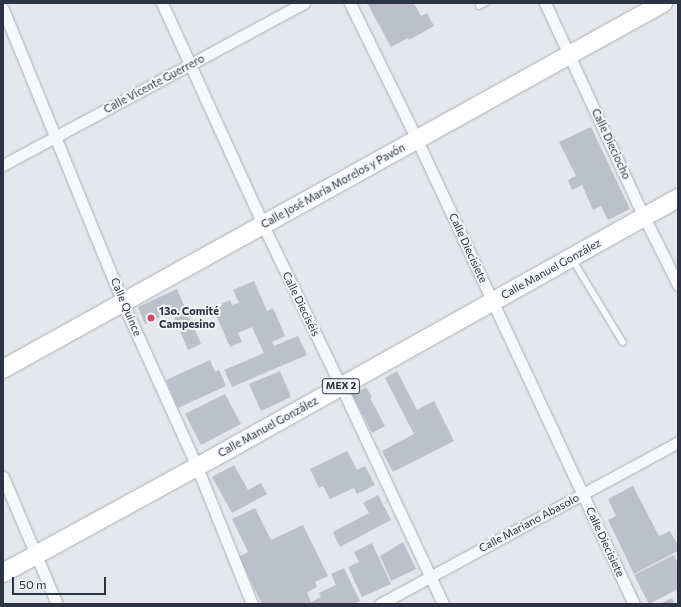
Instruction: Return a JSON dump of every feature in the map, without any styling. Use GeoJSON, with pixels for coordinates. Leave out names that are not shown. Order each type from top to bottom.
{"type":"FeatureCollection","features":[{"type":"Feature","properties":{"kind":"main road","name":"Calle José María Morelos y Pavón"},"geometry":{"type":"LineString","coordinates":[[3,369],[663,3]]}},
{"type":"Feature","properties":{"kind":"main road","name":"Calle Manuel González"},"geometry":{"type":"LineString","coordinates":[[3,572],[197,467],[678,198]]}},
{"type":"Feature","properties":{"kind":"street","name":"Calle Dieciséis"},"geometry":{"type":"LineString","coordinates":[[162,3],[263,225],[341,386],[442,604]]}},
{"type":"Feature","properties":{"kind":"street","name":"Calle Vicente Guerrero"},"geometry":{"type":"LineString","coordinates":[[3,165],[304,3]]}},
{"type":"Feature","properties":{"kind":"street","name":"Calle Diecisiete"},"geometry":{"type":"LineString","coordinates":[[350,3],[417,140],[634,604]]}},
{"type":"Feature","properties":{"kind":"street","name":"Calle Dieciocho"},"geometry":{"type":"LineString","coordinates":[[545,3],[644,217],[678,285]]}},
{"type":"Feature","properties":{"kind":"street","name":"Calle Quince"},"geometry":{"type":"LineString","coordinates":[[3,9],[123,303],[197,467],[252,604]]}},
{"type":"Feature","properties":{"kind":"street","name":"Calle Mariano Abasolo"},"geometry":{"type":"LineString","coordinates":[[380,604],[678,442]]}},
{"type":"Feature","properties":{"kind":"street"},"geometry":{"type":"LineString","coordinates":[[3,477],[57,604]]}},
{"type":"Feature","properties":{"kind":"lane"},"geometry":{"type":"LineString","coordinates":[[479,6],[485,3]]}},
{"type":"Feature","properties":{"kind":"lane"},"geometry":{"type":"LineString","coordinates":[[572,257],[623,342]]}},
{"type":"Feature","properties":{"kind":"building"},"geometry":{"type":"Polygon","coordinates":[[[367,3],[414,3],[421,16],[427,13],[434,26],[409,40],[408,38],[391,47],[367,3]]]}},
{"type":"Feature","properties":{"kind":"building"},"geometry":{"type":"Polygon","coordinates":[[[591,127],[630,209],[608,220],[601,206],[593,210],[582,185],[572,190],[568,180],[576,176],[559,142],[591,127]]]}},
{"type":"Feature","properties":{"kind":"building"},"geometry":{"type":"Polygon","coordinates":[[[254,281],[267,311],[273,308],[285,336],[272,342],[274,346],[298,336],[307,355],[232,387],[224,370],[264,353],[252,327],[238,333],[242,342],[230,347],[213,308],[230,300],[232,305],[239,303],[233,290],[254,281]]]}},
{"type":"Feature","properties":{"kind":"building","name":"13o. Comité Campesino"},"geometry":{"type":"Polygon","coordinates":[[[177,289],[201,344],[188,350],[172,312],[145,324],[138,307],[177,289]]]}},
{"type":"Feature","properties":{"kind":"building"},"geometry":{"type":"Polygon","coordinates":[[[210,360],[215,372],[219,370],[226,386],[178,408],[166,380],[210,360]]]}},
{"type":"Feature","properties":{"kind":"building"},"geometry":{"type":"Polygon","coordinates":[[[280,371],[291,397],[261,411],[249,384],[280,371]]]}},
{"type":"Feature","properties":{"kind":"building"},"geometry":{"type":"Polygon","coordinates":[[[397,371],[417,410],[434,401],[454,441],[393,472],[382,451],[414,434],[385,378],[397,371]]]}},
{"type":"Feature","properties":{"kind":"building"},"geometry":{"type":"Polygon","coordinates":[[[366,387],[372,397],[370,398],[385,426],[372,433],[352,394],[366,387]]]}},
{"type":"Feature","properties":{"kind":"building"},"geometry":{"type":"Polygon","coordinates":[[[225,394],[241,424],[201,445],[185,414],[225,394]]]}},
{"type":"Feature","properties":{"kind":"building"},"geometry":{"type":"Polygon","coordinates":[[[347,451],[357,470],[365,466],[375,485],[357,494],[354,488],[330,499],[323,486],[319,488],[310,469],[347,451]]]}},
{"type":"Feature","properties":{"kind":"building"},"geometry":{"type":"Polygon","coordinates":[[[234,465],[248,490],[261,483],[267,494],[232,513],[212,477],[234,465]]]}},
{"type":"Feature","properties":{"kind":"building"},"geometry":{"type":"Polygon","coordinates":[[[633,486],[659,536],[670,531],[678,545],[678,551],[634,574],[608,520],[616,516],[608,499],[633,486]]]}},
{"type":"Feature","properties":{"kind":"building"},"geometry":{"type":"Polygon","coordinates":[[[378,495],[391,520],[340,547],[333,532],[369,513],[363,503],[378,495]]]}},
{"type":"Feature","properties":{"kind":"building"},"geometry":{"type":"Polygon","coordinates":[[[255,508],[271,540],[303,525],[328,576],[315,582],[317,587],[307,592],[311,602],[321,597],[319,593],[336,585],[331,574],[344,568],[360,601],[354,604],[262,604],[239,557],[248,552],[232,519],[255,508]]]}},
{"type":"Feature","properties":{"kind":"building"},"geometry":{"type":"Polygon","coordinates":[[[403,542],[416,569],[391,581],[380,556],[403,542]]]}},
{"type":"Feature","properties":{"kind":"building"},"geometry":{"type":"Polygon","coordinates":[[[372,543],[391,584],[362,597],[348,567],[359,562],[354,552],[372,543]]]}},
{"type":"Feature","properties":{"kind":"building"},"geometry":{"type":"Polygon","coordinates":[[[674,555],[678,564],[678,589],[649,604],[634,575],[674,555]]]}},
{"type":"Feature","properties":{"kind":"building"},"geometry":{"type":"Polygon","coordinates":[[[672,598],[675,604],[660,604],[672,598]]]}},
{"type":"Feature","properties":{"kind":"place","name":"13o. Comité Campesino"},"geometry":{"type":"Point","coordinates":[151,318]}}]}
